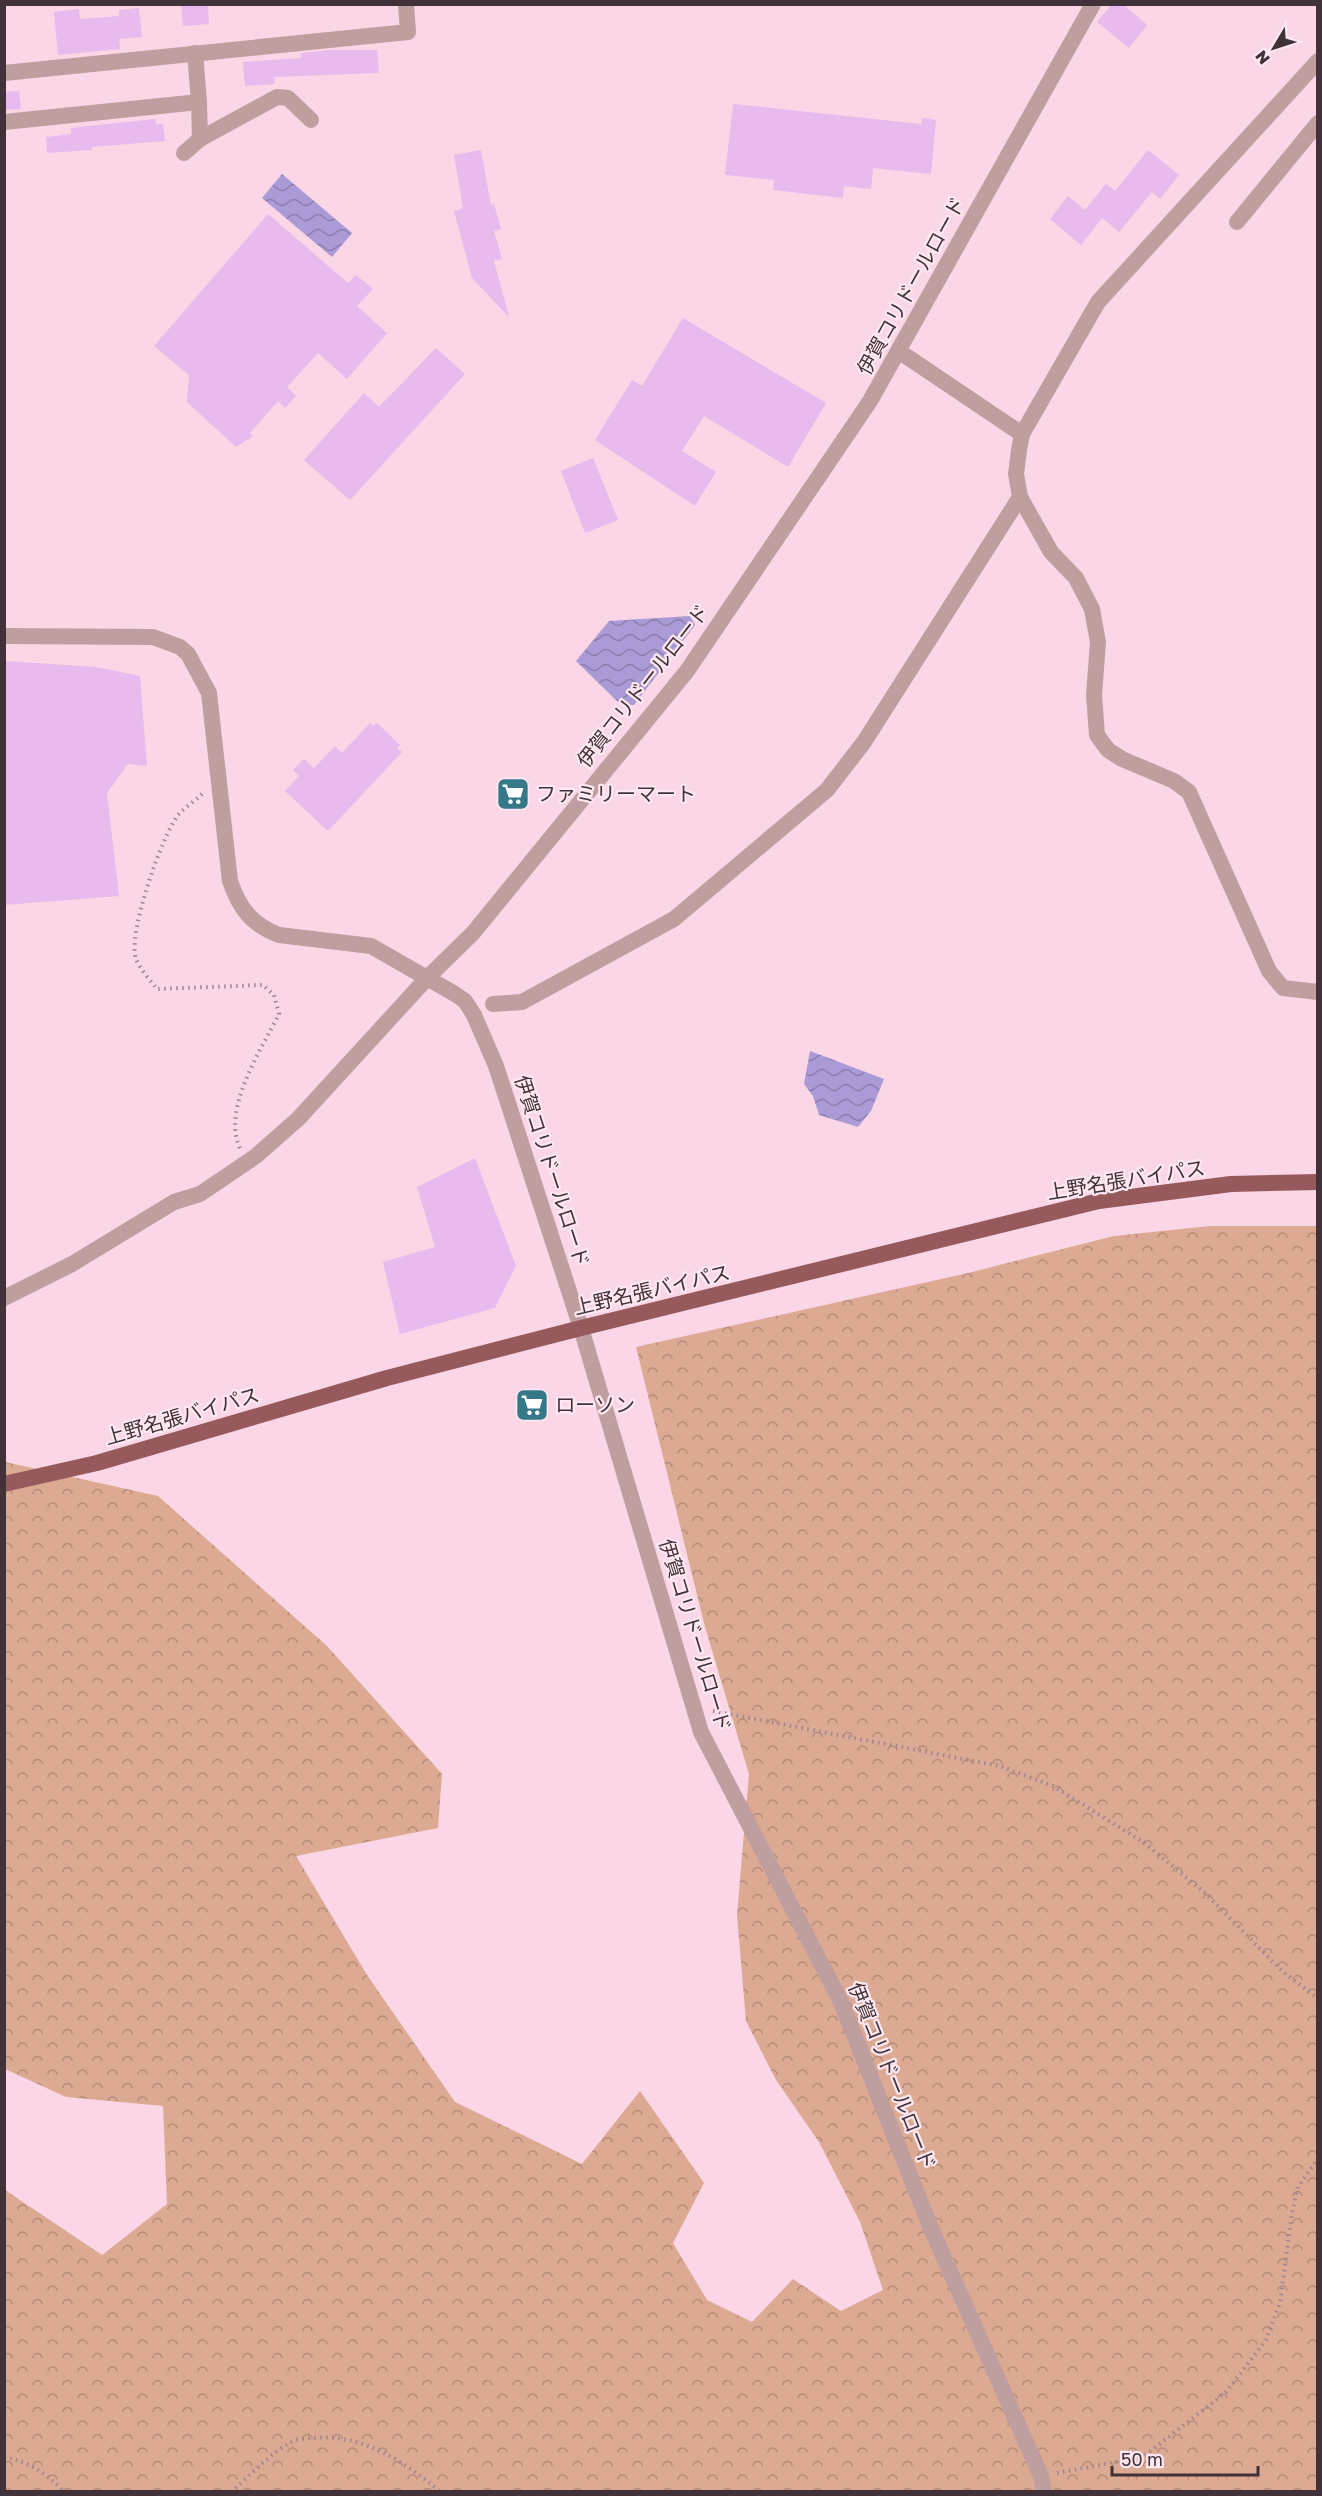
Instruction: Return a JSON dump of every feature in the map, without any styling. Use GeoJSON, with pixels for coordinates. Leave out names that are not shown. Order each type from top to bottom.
{"type":"FeatureCollection","features":[{"type":"Feature","properties":{"kind":"highway","name":"上野名張バイパス"},"geometry":{"type":"LineString","coordinates":[[4,1484],[97,1463],[387,1378],[1099,1201],[1231,1184],[1317,1182]]}},
{"type":"Feature","properties":{"kind":"street"},"geometry":{"type":"LineString","coordinates":[[4,73],[408,32],[406,4]]}},
{"type":"Feature","properties":{"kind":"street"},"geometry":{"type":"LineString","coordinates":[[1078,32],[1081,4]]}},
{"type":"Feature","properties":{"kind":"street","name":"伊賀コリドールロード"},"geometry":{"type":"LineString","coordinates":[[1043,2484],[930,2226],[841,2002],[700,1732],[581,1328],[484,1036],[465,1001],[429,976],[473,933],[687,671],[870,401],[900,352],[1093,4]]}},
{"type":"Feature","properties":{"kind":"street"},"geometry":{"type":"LineString","coordinates":[[195,53],[200,139]]}},
{"type":"Feature","properties":{"kind":"street"},"geometry":{"type":"LineString","coordinates":[[1317,61],[1098,302],[1022,434],[1016,474],[1020,497],[1051,552],[1076,578],[1092,609],[1098,642],[1094,696],[1097,735],[1108,750],[1122,759],[1174,781],[1189,792],[1269,971],[1283,988],[1317,992]]}},
{"type":"Feature","properties":{"kind":"street"},"geometry":{"type":"LineString","coordinates":[[184,153],[200,139],[277,97],[288,98],[311,120]]}},
{"type":"Feature","properties":{"kind":"street"},"geometry":{"type":"LineString","coordinates":[[4,122],[199,102]]}},
{"type":"Feature","properties":{"kind":"street"},"geometry":{"type":"LineString","coordinates":[[1237,222],[1317,123]]}},
{"type":"Feature","properties":{"kind":"street"},"geometry":{"type":"LineString","coordinates":[[900,352],[1022,434]]}},
{"type":"Feature","properties":{"kind":"street"},"geometry":{"type":"LineString","coordinates":[[493,1004],[522,1002],[674,919],[827,790],[864,742],[1020,497]]}},
{"type":"Feature","properties":{"kind":"street"},"geometry":{"type":"LineString","coordinates":[[4,636],[153,637],[180,647],[196,664],[209,693],[230,881],[242,910],[254,922],[279,935],[371,946],[429,976],[298,1119],[247,1162],[200,1194],[174,1202],[72,1264],[4,1298]]}},
{"type":"Feature","properties":{"kind":"path"},"geometry":{"type":"LineString","coordinates":[[219,780],[179,815],[166,834],[134,937],[136,958],[157,989],[263,985],[274,995],[279,1014],[247,1078],[234,1120],[237,1141],[247,1162]]}},
{"type":"Feature","properties":{"kind":"path"},"geometry":{"type":"LineString","coordinates":[[692,1707],[1000,1767],[1053,1786],[1143,1842],[1204,1892],[1283,1972],[1317,1998]]}},
{"type":"Feature","properties":{"kind":"path"},"geometry":{"type":"LineString","coordinates":[[1043,2484],[1143,2457],[1226,2392],[1266,2340],[1280,2303],[1292,2213],[1298,2187],[1317,2158]]}},
{"type":"Feature","properties":{"kind":"path"},"geometry":{"type":"LineString","coordinates":[[231,2492],[292,2440],[322,2437],[344,2438],[379,2450],[414,2470],[441,2492]]}},
{"type":"Feature","properties":{"kind":"path"},"geometry":{"type":"LineString","coordinates":[[4,2457],[26,2461],[54,2481],[64,2492]]}},
{"type":"Feature","properties":{"kind":"green space"},"geometry":{"type":"Polygon","coordinates":[[[1210,1226],[1317,1226],[1317,2491],[5,2491],[5,2190],[102,2255],[167,2204],[163,2106],[66,2097],[5,2069],[5,1462],[158,1496],[327,1646],[442,1774],[438,1828],[296,1856],[367,1975],[455,2102],[582,2164],[640,2091],[704,2183],[673,2243],[707,2300],[752,2322],[793,2279],[841,2311],[883,2290],[860,2222],[819,2142],[776,2080],[746,2021],[737,1915],[749,1774],[705,1627],[636,1347],[968,1273],[1114,1236],[1210,1226]]]}},
{"type":"Feature","properties":{"kind":"water"},"geometry":{"type":"Polygon","coordinates":[[[282,174],[352,233],[332,257],[262,198],[282,174]]]}},
{"type":"Feature","properties":{"kind":"water"},"geometry":{"type":"Polygon","coordinates":[[[690,616],[695,625],[634,705],[621,705],[576,661],[609,621],[690,616]]]}},
{"type":"Feature","properties":{"kind":"water"},"geometry":{"type":"Polygon","coordinates":[[[810,1051],[884,1079],[871,1111],[858,1127],[819,1115],[813,1096],[804,1084],[810,1051]]]}},
{"type":"Feature","properties":{"kind":"building"},"geometry":{"type":"Polygon","coordinates":[[[181,4],[208,4],[209,24],[183,26],[181,4]]]}},
{"type":"Feature","properties":{"kind":"building"},"geometry":{"type":"Polygon","coordinates":[[[1112,4],[1123,4],[1147,25],[1129,48],[1097,22],[1112,4]]]}},
{"type":"Feature","properties":{"kind":"building"},"geometry":{"type":"Polygon","coordinates":[[[139,8],[142,37],[119,39],[120,49],[58,55],[54,12],[79,9],[80,19],[119,16],[119,10],[139,8]]]}},
{"type":"Feature","properties":{"kind":"building"},"geometry":{"type":"Polygon","coordinates":[[[330,50],[377,50],[379,73],[274,77],[275,84],[245,86],[243,62],[301,58],[301,53],[330,50]]]}},
{"type":"Feature","properties":{"kind":"building"},"geometry":{"type":"Polygon","coordinates":[[[19,91],[21,109],[4,110],[4,92],[19,91]]]}},
{"type":"Feature","properties":{"kind":"building"},"geometry":{"type":"Polygon","coordinates":[[[733,104],[921,124],[922,118],[936,120],[931,174],[873,168],[871,189],[844,186],[843,198],[773,190],[774,180],[725,175],[733,104]]]}},
{"type":"Feature","properties":{"kind":"building"},"geometry":{"type":"Polygon","coordinates":[[[155,119],[156,124],[163,124],[165,141],[47,153],[46,137],[71,134],[71,128],[155,119]]]}},
{"type":"Feature","properties":{"kind":"building"},"geometry":{"type":"Polygon","coordinates":[[[481,150],[491,205],[494,204],[501,229],[494,231],[502,259],[494,261],[509,317],[472,278],[454,211],[463,208],[454,155],[481,150]]]}},
{"type":"Feature","properties":{"kind":"building"},"geometry":{"type":"Polygon","coordinates":[[[1148,150],[1179,175],[1160,199],[1152,192],[1119,232],[1102,218],[1081,245],[1050,219],[1068,196],[1085,210],[1106,184],[1115,191],[1148,150]]]}},
{"type":"Feature","properties":{"kind":"building"},"geometry":{"type":"Polygon","coordinates":[[[268,214],[348,283],[356,275],[373,289],[357,306],[387,333],[347,379],[318,353],[287,387],[296,396],[285,408],[278,401],[250,433],[253,436],[236,447],[187,402],[189,375],[154,346],[268,214]]]}},
{"type":"Feature","properties":{"kind":"building"},"geometry":{"type":"Polygon","coordinates":[[[683,318],[826,403],[788,467],[704,416],[682,451],[716,472],[695,506],[595,440],[632,380],[642,386],[683,318]]]}},
{"type":"Feature","properties":{"kind":"building"},"geometry":{"type":"Polygon","coordinates":[[[436,348],[465,374],[350,500],[304,460],[364,393],[379,407],[436,348]]]}},
{"type":"Feature","properties":{"kind":"building"},"geometry":{"type":"Polygon","coordinates":[[[593,458],[618,520],[585,533],[561,471],[593,458]]]}},
{"type":"Feature","properties":{"kind":"building"},"geometry":{"type":"Polygon","coordinates":[[[4,661],[96,667],[140,676],[147,766],[128,764],[107,793],[119,896],[4,905],[4,661]]]}},
{"type":"Feature","properties":{"kind":"building"},"geometry":{"type":"Polygon","coordinates":[[[370,723],[373,726],[377,723],[400,745],[397,748],[402,752],[328,831],[285,791],[299,776],[293,770],[304,759],[314,768],[335,746],[342,753],[370,723]]]}},
{"type":"Feature","properties":{"kind":"building"},"geometry":{"type":"Polygon","coordinates":[[[475,1158],[516,1266],[495,1308],[400,1334],[383,1262],[435,1247],[417,1187],[475,1158]]]}},
{"type":"Feature","properties":{"kind":"place","name":"ファミリーマート"},"geometry":{"type":"Point","coordinates":[513,794]}},
{"type":"Feature","properties":{"kind":"place","name":"ローソン"},"geometry":{"type":"Point","coordinates":[532,1405]}}]}
